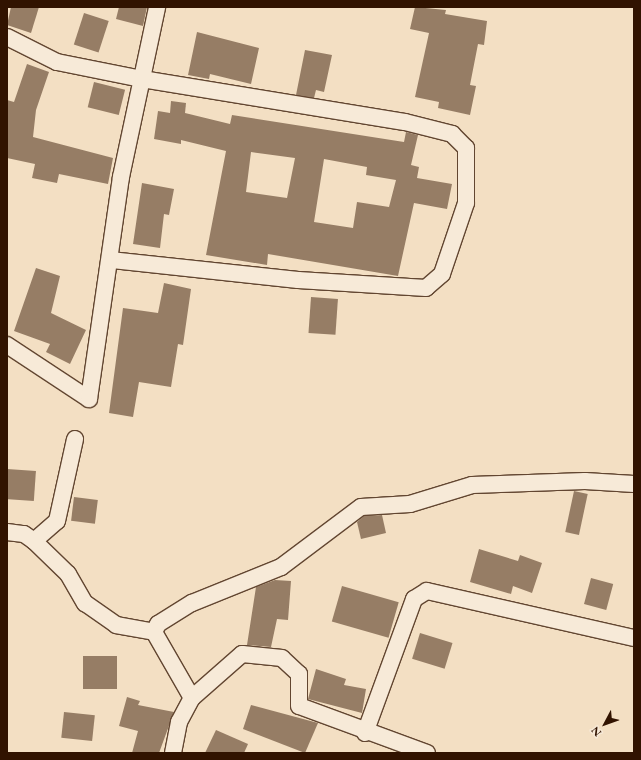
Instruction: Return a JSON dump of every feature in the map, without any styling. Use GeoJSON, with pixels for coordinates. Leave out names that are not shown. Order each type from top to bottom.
{"type":"FeatureCollection","features":[{"type":"Feature","properties":{"kind":"street"},"geometry":{"type":"LineString","coordinates":[[7,345],[89,399],[122,177],[157,7]]}},
{"type":"Feature","properties":{"kind":"street"},"geometry":{"type":"LineString","coordinates":[[7,37],[57,62],[142,79],[405,122],[452,134],[466,148],[466,203],[442,274],[426,288],[298,280],[110,260]]}},
{"type":"Feature","properties":{"kind":"street"},"geometry":{"type":"LineString","coordinates":[[34,541],[57,521],[75,439]]}},
{"type":"Feature","properties":{"kind":"street"},"geometry":{"type":"LineString","coordinates":[[154,632],[158,624],[192,603],[281,567],[361,507],[410,504],[472,485],[585,481],[634,484]]}},
{"type":"Feature","properties":{"kind":"street"},"geometry":{"type":"LineString","coordinates":[[7,532],[24,534],[34,541],[68,574],[85,604],[116,625],[154,632],[192,698]]}},
{"type":"Feature","properties":{"kind":"street"},"geometry":{"type":"LineString","coordinates":[[365,733],[414,600],[427,591],[634,638]]}},
{"type":"Feature","properties":{"kind":"street"},"geometry":{"type":"LineString","coordinates":[[173,753],[179,722],[192,698],[242,654],[282,658],[299,674],[299,706],[365,733],[409,743],[427,753]]}},
{"type":"Feature","properties":{"kind":"building"},"geometry":{"type":"Polygon","coordinates":[[[11,7],[39,7],[31,33],[7,25],[11,7]]]}},
{"type":"Feature","properties":{"kind":"building"},"geometry":{"type":"Polygon","coordinates":[[[119,7],[147,7],[143,26],[116,19],[119,7]]]}},
{"type":"Feature","properties":{"kind":"building"},"geometry":{"type":"Polygon","coordinates":[[[415,7],[446,10],[445,14],[487,21],[484,45],[478,44],[470,85],[476,86],[470,115],[438,108],[439,102],[415,97],[429,33],[410,29],[415,7]]]}},
{"type":"Feature","properties":{"kind":"building"},"geometry":{"type":"Polygon","coordinates":[[[84,13],[109,21],[99,52],[74,44],[84,13]]]}},
{"type":"Feature","properties":{"kind":"building"},"geometry":{"type":"Polygon","coordinates":[[[197,32],[259,48],[251,84],[210,74],[209,79],[188,75],[197,32]]]}},
{"type":"Feature","properties":{"kind":"building"},"geometry":{"type":"Polygon","coordinates":[[[305,50],[332,55],[324,92],[316,90],[314,98],[296,95],[305,50]]]}},
{"type":"Feature","properties":{"kind":"building"},"geometry":{"type":"Polygon","coordinates":[[[27,64],[49,72],[36,110],[33,137],[113,158],[108,184],[59,174],[57,183],[32,178],[35,164],[7,158],[7,100],[14,102],[27,64]]]}},
{"type":"Feature","properties":{"kind":"building"},"geometry":{"type":"Polygon","coordinates":[[[94,82],[125,90],[119,115],[88,107],[94,82]]]}},
{"type":"Feature","properties":{"kind":"building"},"geometry":{"type":"Polygon","coordinates":[[[171,101],[186,103],[185,113],[230,124],[232,115],[404,142],[406,132],[418,135],[411,165],[419,167],[417,178],[452,184],[447,209],[414,203],[398,276],[268,254],[267,265],[206,255],[226,151],[181,140],[181,144],[154,139],[158,111],[170,113],[171,101]],[[251,152],[246,192],[287,198],[295,158],[251,152]],[[324,159],[314,222],[353,228],[357,202],[389,207],[396,180],[366,175],[367,167],[324,159]]]}},
{"type":"Feature","properties":{"kind":"building"},"geometry":{"type":"Polygon","coordinates":[[[142,183],[174,189],[169,215],[164,214],[160,248],[133,244],[142,183]]]}},
{"type":"Feature","properties":{"kind":"building"},"geometry":{"type":"Polygon","coordinates":[[[36,268],[60,276],[51,313],[86,330],[70,364],[46,352],[50,344],[14,331],[36,268]]]}},
{"type":"Feature","properties":{"kind":"building"},"geometry":{"type":"Polygon","coordinates":[[[164,283],[191,289],[183,345],[178,344],[171,387],[139,382],[133,417],[109,413],[123,308],[158,313],[164,283]]]}},
{"type":"Feature","properties":{"kind":"building"},"geometry":{"type":"Polygon","coordinates":[[[311,297],[338,299],[335,335],[308,333],[311,297]]]}},
{"type":"Feature","properties":{"kind":"building"},"geometry":{"type":"Polygon","coordinates":[[[7,469],[36,471],[34,501],[7,499],[7,469]]]}},
{"type":"Feature","properties":{"kind":"building"},"geometry":{"type":"Polygon","coordinates":[[[574,491],[588,494],[579,535],[565,532],[574,491]]]}},
{"type":"Feature","properties":{"kind":"building"},"geometry":{"type":"Polygon","coordinates":[[[74,497],[98,500],[95,524],[71,521],[74,497]]]}},
{"type":"Feature","properties":{"kind":"building"},"geometry":{"type":"Polygon","coordinates":[[[382,515],[386,533],[361,539],[357,522],[364,516],[382,515]]]}},
{"type":"Feature","properties":{"kind":"building"},"geometry":{"type":"Polygon","coordinates":[[[479,549],[518,561],[520,555],[542,563],[532,593],[513,586],[511,594],[470,582],[479,549]]]}},
{"type":"Feature","properties":{"kind":"building"},"geometry":{"type":"Polygon","coordinates":[[[591,578],[613,584],[606,610],[584,604],[591,578]]]}},
{"type":"Feature","properties":{"kind":"building"},"geometry":{"type":"Polygon","coordinates":[[[275,580],[291,581],[288,620],[277,619],[271,647],[247,645],[256,587],[275,580]]]}},
{"type":"Feature","properties":{"kind":"building"},"geometry":{"type":"Polygon","coordinates":[[[342,586],[399,602],[389,638],[332,622],[342,586]]]}},
{"type":"Feature","properties":{"kind":"building"},"geometry":{"type":"Polygon","coordinates":[[[420,633],[453,643],[445,669],[412,659],[420,633]]]}},
{"type":"Feature","properties":{"kind":"building"},"geometry":{"type":"Polygon","coordinates":[[[83,656],[117,656],[117,689],[83,689],[83,656]]]}},
{"type":"Feature","properties":{"kind":"building"},"geometry":{"type":"Polygon","coordinates":[[[316,669],[346,679],[344,685],[366,689],[362,713],[308,699],[316,669]]]}},
{"type":"Feature","properties":{"kind":"building"},"geometry":{"type":"Polygon","coordinates":[[[127,697],[140,701],[138,705],[174,712],[159,753],[132,753],[138,731],[119,726],[127,697]]]}},
{"type":"Feature","properties":{"kind":"building"},"geometry":{"type":"Polygon","coordinates":[[[251,705],[318,723],[305,753],[243,729],[251,705]]]}},
{"type":"Feature","properties":{"kind":"building"},"geometry":{"type":"Polygon","coordinates":[[[64,712],[95,715],[92,741],[61,738],[64,712]]]}},
{"type":"Feature","properties":{"kind":"building"},"geometry":{"type":"Polygon","coordinates":[[[216,730],[248,744],[244,753],[205,753],[216,730]]]}}]}
